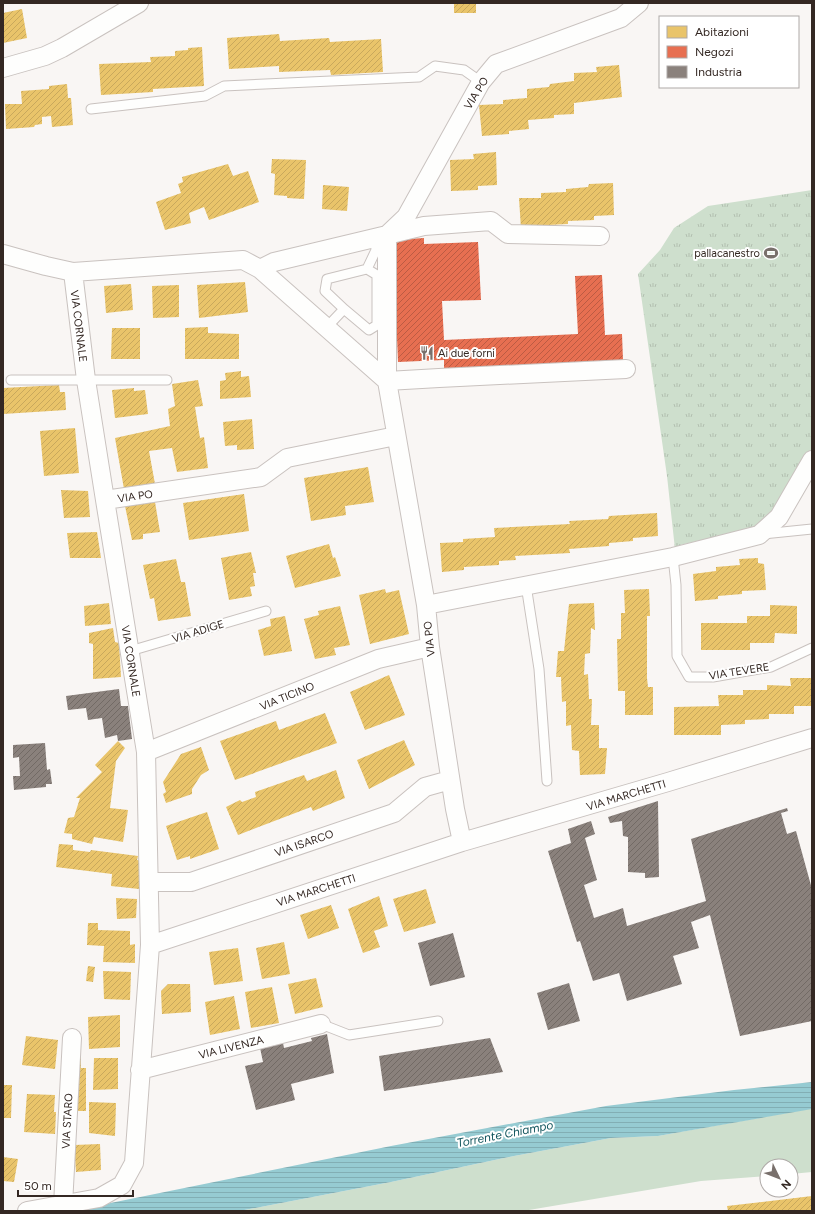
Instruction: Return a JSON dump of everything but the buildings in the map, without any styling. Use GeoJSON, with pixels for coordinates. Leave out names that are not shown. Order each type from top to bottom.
{"type":"FeatureCollection","features":[{"type":"Feature","properties":{"kind":"street"},"geometry":{"type":"LineString","coordinates":[[3,68],[51,53],[139,3]]}},
{"type":"Feature","properties":{"kind":"street","name":"VIA PO"},"geometry":{"type":"LineString","coordinates":[[381,236],[406,217],[481,82],[496,64],[621,18],[639,3]]}},
{"type":"Feature","properties":{"kind":"street","name":"VIA PO"},"geometry":{"type":"LineString","coordinates":[[260,269],[274,262],[424,226],[491,221],[508,234],[600,236]]}},
{"type":"Feature","properties":{"kind":"street","name":"VIA PO"},"geometry":{"type":"LineString","coordinates":[[381,236],[387,381],[426,605],[430,647],[450,780],[462,842]]}},
{"type":"Feature","properties":{"kind":"street"},"geometry":{"type":"LineString","coordinates":[[3,254],[72,272],[243,260],[260,269],[387,381],[626,369]]}},
{"type":"Feature","properties":{"kind":"street","name":"VIA CORNALE"},"geometry":{"type":"LineString","coordinates":[[72,272],[86,380],[146,752],[150,945]]}},
{"type":"Feature","properties":{"kind":"street","name":"VIA PO"},"geometry":{"type":"LineString","coordinates":[[105,500],[261,477],[287,458],[396,436]]}},
{"type":"Feature","properties":{"kind":"street"},"geometry":{"type":"LineString","coordinates":[[426,605],[673,557],[759,535],[779,517],[812,460]]}},
{"type":"Feature","properties":{"kind":"street","name":"VIA TICINO"},"geometry":{"type":"LineString","coordinates":[[146,752],[378,659],[430,647]]}},
{"type":"Feature","properties":{"kind":"street","name":"VIA MARCHETTI"},"geometry":{"type":"LineString","coordinates":[[150,945],[462,842],[812,738]]}},
{"type":"Feature","properties":{"kind":"street","name":"VIA ISARCO"},"geometry":{"type":"LineString","coordinates":[[149,882],[191,882],[394,812],[425,787],[450,780]]}},
{"type":"Feature","properties":{"kind":"street"},"geometry":{"type":"LineString","coordinates":[[27,1211],[98,1198],[122,1185],[134,1162],[150,945]]}},
{"type":"Feature","properties":{"kind":"street","name":"VIA LIVENZA"},"geometry":{"type":"LineString","coordinates":[[140,1070],[321,1024]]}},
{"type":"Feature","properties":{"kind":"street","name":"VIA STARO"},"geometry":{"type":"LineString","coordinates":[[63,1205],[72,1038]]}},
{"type":"Feature","properties":{"kind":"lane"},"geometry":{"type":"LineString","coordinates":[[92,109],[205,96],[224,86],[419,77],[435,66],[464,70],[481,82]]}},
{"type":"Feature","properties":{"kind":"lane"},"geometry":{"type":"LineString","coordinates":[[367,269],[381,236]]}},
{"type":"Feature","properties":{"kind":"lane"},"geometry":{"type":"LineString","coordinates":[[367,269],[377,275],[377,325],[369,330],[344,309],[325,291],[327,279],[367,269]]}},
{"type":"Feature","properties":{"kind":"lane"},"geometry":{"type":"LineString","coordinates":[[326,328],[344,309]]}},
{"type":"Feature","properties":{"kind":"lane"},"geometry":{"type":"LineString","coordinates":[[11,380],[167,380]]}},
{"type":"Feature","properties":{"kind":"lane"},"geometry":{"type":"LineString","coordinates":[[759,535],[812,529]]}},
{"type":"Feature","properties":{"kind":"lane","name":"VIA TEVERE"},"geometry":{"type":"LineString","coordinates":[[673,557],[676,585],[677,656],[689,677],[713,677],[772,667],[812,648]]}},
{"type":"Feature","properties":{"kind":"lane"},"geometry":{"type":"LineString","coordinates":[[526,585],[539,669],[547,781]]}},
{"type":"Feature","properties":{"kind":"lane","name":"VIA ADIGE"},"geometry":{"type":"LineString","coordinates":[[130,651],[266,611]]}},
{"type":"Feature","properties":{"kind":"lane"},"geometry":{"type":"LineString","coordinates":[[321,1024],[349,1035],[438,1022]]}},
{"type":"Feature","properties":{"kind":"green space"},"geometry":{"type":"Polygon","coordinates":[[[812,190],[812,463],[783,521],[680,545],[675,549],[667,476],[638,274],[660,250],[674,228],[708,206],[812,190]]]}},
{"type":"Feature","properties":{"kind":"green space"},"geometry":{"type":"Polygon","coordinates":[[[812,1109],[812,1172],[799,1173],[799,1158],[759,1158],[759,1177],[701,1181],[523,1211],[239,1211],[611,1138],[658,1136],[812,1109]]]}},
{"type":"Feature","properties":{"kind":"water","name":"Torrente Chiampo"},"geometry":{"type":"Polygon","coordinates":[[[812,1082],[812,1109],[658,1136],[611,1138],[239,1211],[71,1211],[391,1146],[606,1106],[812,1082]]]}},
{"type":"Feature","properties":{"kind":"place","name":"pallacanestro"},"geometry":{"type":"Point","coordinates":[771,253]}},
{"type":"Feature","properties":{"kind":"place","name":"Ai due forni"},"geometry":{"type":"Point","coordinates":[427,353]}}]}
